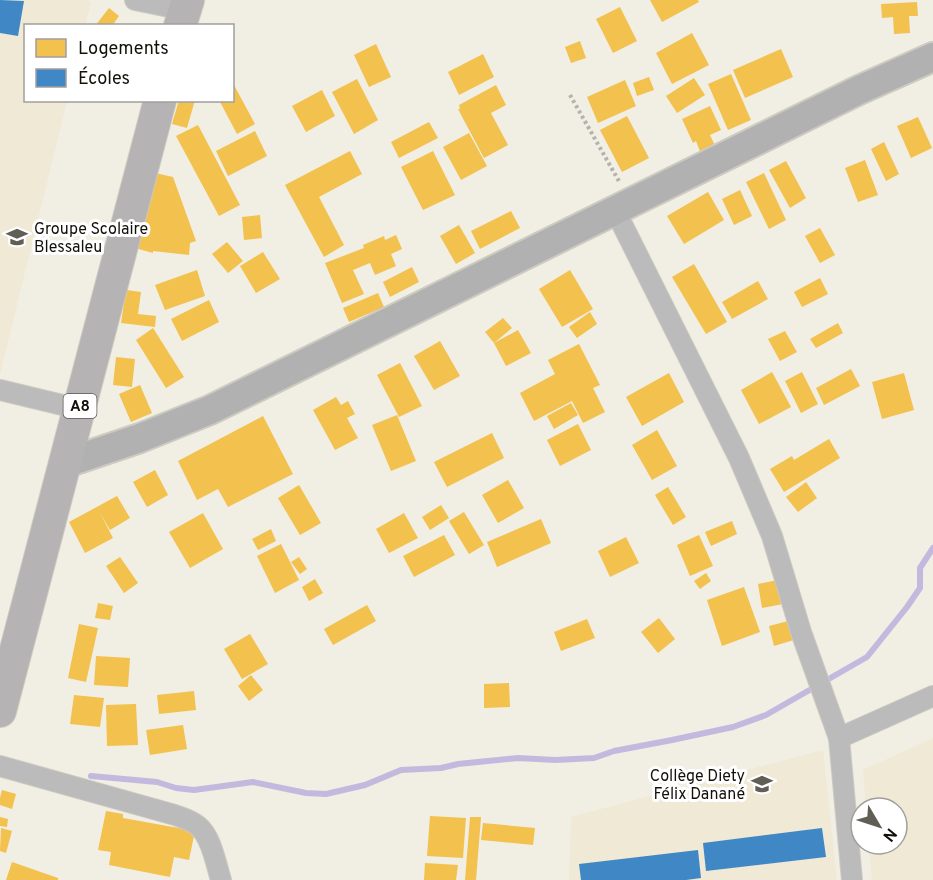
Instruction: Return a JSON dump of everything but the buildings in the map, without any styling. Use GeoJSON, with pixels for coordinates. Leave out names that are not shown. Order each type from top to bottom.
{"type":"FeatureCollection","features":[{"type":"Feature","properties":{"kind":"main road","name":"A8"},"geometry":{"type":"LineString","coordinates":[[0,711],[159,102]]}},
{"type":"Feature","properties":{"kind":"street"},"geometry":{"type":"LineString","coordinates":[[135,0],[184,12]]}},
{"type":"Feature","properties":{"kind":"street"},"geometry":{"type":"LineString","coordinates":[[66,463],[140,438],[210,410],[859,90],[933,57]]}},
{"type":"Feature","properties":{"kind":"street"},"geometry":{"type":"LineString","coordinates":[[622,206],[739,458],[771,536],[801,632],[839,738],[852,880]]}},
{"type":"Feature","properties":{"kind":"street"},"geometry":{"type":"LineString","coordinates":[[0,390],[80,410]]}},
{"type":"Feature","properties":{"kind":"street"},"geometry":{"type":"LineString","coordinates":[[839,738],[933,696]]}},
{"type":"Feature","properties":{"kind":"street"},"geometry":{"type":"LineString","coordinates":[[0,766],[189,820],[202,830],[211,847],[221,880]]}},
{"type":"Feature","properties":{"kind":"path"},"geometry":{"type":"LineString","coordinates":[[570,95],[622,206]]}},
{"type":"Feature","properties":{"kind":"shaded area","name":"Groupe Scolaire Blessaleu"},"geometry":{"type":"Polygon","coordinates":[[[0,0],[83,0],[91,2],[85,24],[24,24],[24,102],[67,102],[0,374],[0,0]]]}},
{"type":"Feature","properties":{"kind":"shaded area"},"geometry":{"type":"Polygon","coordinates":[[[933,738],[933,880],[872,880],[870,856],[909,856],[909,796],[865,796],[863,770],[933,738]]]}},
{"type":"Feature","properties":{"kind":"shaded area","name":"Collège Diety Félix Danané"},"geometry":{"type":"Polygon","coordinates":[[[823,750],[837,880],[569,880],[571,817],[823,750]]]}},
{"type":"Feature","properties":{"kind":"waterway"},"geometry":{"type":"LineString","coordinates":[[91,776],[157,782],[176,788],[194,790],[253,782],[306,793],[326,794],[365,785],[401,770],[441,768],[518,758],[555,760],[594,758],[614,751],[733,727],[766,715],[867,657],[920,588],[920,568],[933,548]]}},
{"type":"Feature","properties":{"kind":"place","name":"Groupe Scolaire Blessaleu"},"geometry":{"type":"Point","coordinates":[17,237]}},
{"type":"Feature","properties":{"kind":"place","name":"Collège Diety Félix Danané"},"geometry":{"type":"Point","coordinates":[762,784]}}]}
